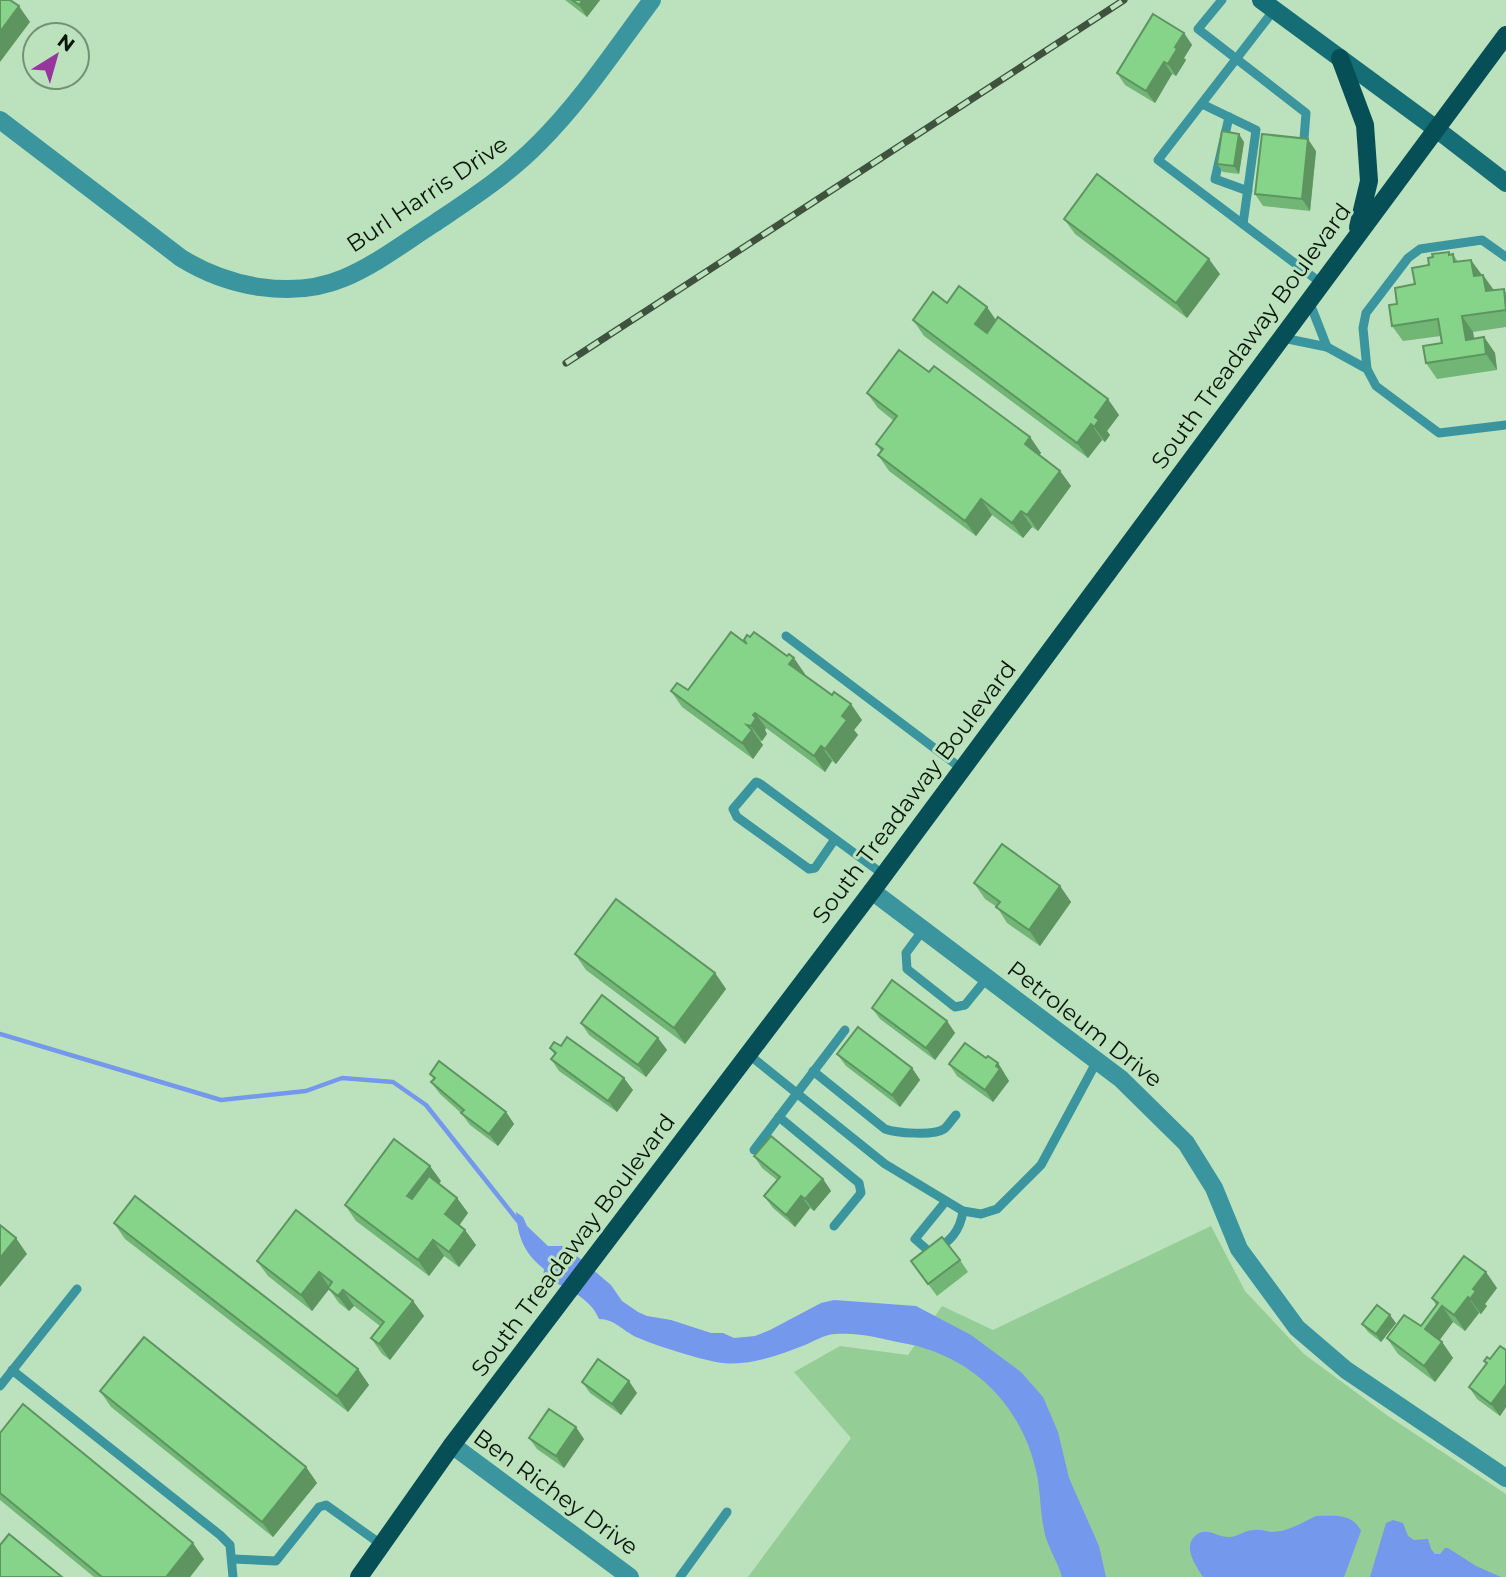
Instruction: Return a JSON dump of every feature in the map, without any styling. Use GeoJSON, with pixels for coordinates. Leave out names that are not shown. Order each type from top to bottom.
{"type":"FeatureCollection","features":[{"type":"Feature","properties":{"kind":"main road"},"geometry":{"type":"LineString","coordinates":[[1268,5],[1506,184]]}},
{"type":"Feature","properties":{"kind":"main road","name":"South Treadaway Boulevard"},"geometry":{"type":"LineString","coordinates":[[359,1577],[452,1446],[884,875],[1506,35]]}},
{"type":"Feature","properties":{"kind":"main road"},"geometry":{"type":"LineString","coordinates":[[1340,58],[1365,125],[1369,181],[1357,234]]}},
{"type":"Feature","properties":{"kind":"street","name":"Burl Harris Drive"},"geometry":{"type":"LineString","coordinates":[[0,120],[199,269],[257,287],[304,288],[324,285],[377,261],[521,162],[561,120],[652,0]]}},
{"type":"Feature","properties":{"kind":"street","name":"Petroleum Drive"},"geometry":{"type":"LineString","coordinates":[[872,891],[1097,1061],[1139,1095],[1186,1143],[1214,1188],[1239,1249],[1297,1328],[1357,1377],[1506,1478]]}},
{"type":"Feature","properties":{"kind":"street","name":"Ben Richey Drive"},"geometry":{"type":"LineString","coordinates":[[452,1446],[630,1577]]}},
{"type":"Feature","properties":{"kind":"lane"},"geometry":{"type":"LineString","coordinates":[[1222,0],[1198,29],[1306,113],[1304,139]]}},
{"type":"Feature","properties":{"kind":"lane"},"geometry":{"type":"LineString","coordinates":[[1268,5],[1237,60],[1158,160],[1321,283]]}},
{"type":"Feature","properties":{"kind":"lane"},"geometry":{"type":"LineString","coordinates":[[1202,104],[1256,130],[1243,224]]}},
{"type":"Feature","properties":{"kind":"lane"},"geometry":{"type":"LineString","coordinates":[[1229,117],[1215,179],[1248,191]]}},
{"type":"Feature","properties":{"kind":"lane"},"geometry":{"type":"LineString","coordinates":[[1506,257],[1482,240],[1420,249],[1408,258],[1366,313],[1363,328],[1367,369],[1376,386],[1388,398],[1439,433],[1506,425]]}},
{"type":"Feature","properties":{"kind":"lane"},"geometry":{"type":"LineString","coordinates":[[1308,300],[1327,346]]}},
{"type":"Feature","properties":{"kind":"lane"},"geometry":{"type":"LineString","coordinates":[[1281,337],[1327,346],[1367,369]]}},
{"type":"Feature","properties":{"kind":"lane"},"geometry":{"type":"LineString","coordinates":[[786,636],[962,769]]}},
{"type":"Feature","properties":{"kind":"lane"},"geometry":{"type":"LineString","coordinates":[[835,839],[815,868],[808,869],[737,817],[733,809],[751,786],[756,782],[760,783],[884,875]]}},
{"type":"Feature","properties":{"kind":"lane"},"geometry":{"type":"LineString","coordinates":[[923,930],[906,953],[907,969],[955,1007],[965,1005],[987,978]]}},
{"type":"Feature","properties":{"kind":"lane"},"geometry":{"type":"LineString","coordinates":[[754,1150],[845,1030]]}},
{"type":"Feature","properties":{"kind":"lane"},"geometry":{"type":"LineString","coordinates":[[748,1054],[884,1164],[963,1211],[981,1214],[997,1209],[1041,1165],[1097,1061]]}},
{"type":"Feature","properties":{"kind":"lane"},"geometry":{"type":"LineString","coordinates":[[813,1071],[885,1129],[896,1133],[934,1133],[944,1130],[956,1115]]}},
{"type":"Feature","properties":{"kind":"lane"},"geometry":{"type":"LineString","coordinates":[[779,1117],[859,1183],[861,1193],[834,1226]]}},
{"type":"Feature","properties":{"kind":"lane"},"geometry":{"type":"LineString","coordinates":[[946,1200],[915,1238],[932,1254],[954,1237],[961,1226],[963,1211]]}},
{"type":"Feature","properties":{"kind":"lane"},"geometry":{"type":"LineString","coordinates":[[0,1386],[77,1289]]}},
{"type":"Feature","properties":{"kind":"lane"},"geometry":{"type":"LineString","coordinates":[[12,1370],[230,1545],[233,1577]]}},
{"type":"Feature","properties":{"kind":"lane"},"geometry":{"type":"LineString","coordinates":[[233,1559],[276,1561],[318,1507],[326,1505],[382,1545]]}},
{"type":"Feature","properties":{"kind":"lane"},"geometry":{"type":"LineString","coordinates":[[680,1577],[727,1512]]}},
{"type":"Feature","properties":{"kind":"green space"},"geometry":{"type":"Polygon","coordinates":[[[1211,1226],[1245,1291],[1304,1354],[1388,1416],[1506,1494],[1506,1577],[748,1577],[851,1438],[794,1372],[840,1346],[908,1355],[942,1306],[993,1330],[1211,1226]]]}},
{"type":"Feature","properties":{"kind":"water"},"geometry":{"type":"Polygon","coordinates":[[[516,1212],[548,1246],[564,1246],[565,1253],[578,1257],[611,1285],[622,1301],[647,1316],[671,1320],[711,1333],[723,1333],[734,1338],[755,1336],[821,1303],[834,1300],[916,1306],[971,1335],[1021,1372],[1043,1397],[1058,1432],[1069,1478],[1099,1546],[1106,1577],[1062,1577],[1046,1538],[1037,1475],[1020,1428],[1008,1407],[992,1389],[954,1361],[908,1344],[853,1334],[827,1336],[775,1356],[744,1363],[715,1362],[666,1348],[636,1337],[610,1321],[599,1319],[583,1299],[543,1277],[544,1269],[531,1257],[523,1244],[516,1212]]]}},
{"type":"Feature","properties":{"kind":"water"},"geometry":{"type":"Polygon","coordinates":[[[1316,1516],[1348,1518],[1361,1531],[1344,1577],[1203,1577],[1190,1552],[1194,1537],[1202,1532],[1229,1537],[1251,1530],[1277,1532],[1316,1516]]]}},
{"type":"Feature","properties":{"kind":"water"},"geometry":{"type":"Polygon","coordinates":[[[1393,1520],[1403,1523],[1408,1536],[1414,1540],[1428,1539],[1435,1554],[1448,1548],[1476,1566],[1501,1577],[1370,1577],[1386,1523],[1393,1520]]]}},
{"type":"Feature","properties":{"kind":"building"},"geometry":{"type":"Polygon","coordinates":[[[0,0],[10,0],[19,6],[0,32],[0,0]]]}},
{"type":"Feature","properties":{"kind":"building"},"geometry":{"type":"Polygon","coordinates":[[[1153,14],[1184,33],[1168,64],[1164,62],[1146,91],[1117,73],[1153,14]]]}},
{"type":"Feature","properties":{"kind":"building"},"geometry":{"type":"Polygon","coordinates":[[[1222,131],[1239,134],[1234,166],[1217,164],[1222,131]]]}},
{"type":"Feature","properties":{"kind":"building"},"geometry":{"type":"Polygon","coordinates":[[[1262,134],[1308,139],[1302,199],[1255,194],[1262,134]]]}},
{"type":"Feature","properties":{"kind":"building"},"geometry":{"type":"Polygon","coordinates":[[[1097,174],[1209,259],[1176,303],[1064,219],[1097,174]]]}},
{"type":"Feature","properties":{"kind":"building"},"geometry":{"type":"Polygon","coordinates":[[[1449,252],[1449,255],[1453,254],[1454,262],[1471,260],[1474,276],[1483,275],[1486,291],[1504,289],[1506,310],[1462,316],[1466,340],[1484,337],[1486,354],[1426,363],[1423,346],[1442,343],[1438,319],[1392,326],[1389,305],[1397,304],[1395,288],[1415,284],[1412,268],[1429,265],[1428,258],[1433,257],[1432,254],[1449,252]]]}},
{"type":"Feature","properties":{"kind":"building"},"geometry":{"type":"Polygon","coordinates":[[[959,286],[987,307],[975,324],[987,333],[998,317],[1108,399],[1095,417],[1099,420],[1094,427],[1091,424],[1077,443],[913,320],[933,292],[947,303],[959,286]]]}},
{"type":"Feature","properties":{"kind":"building"},"geometry":{"type":"Polygon","coordinates":[[[899,350],[929,372],[934,366],[1030,437],[1025,444],[1060,471],[1027,515],[1021,511],[1012,523],[981,499],[965,521],[878,455],[883,449],[876,444],[897,416],[867,393],[899,350]]]}},
{"type":"Feature","properties":{"kind":"building"},"geometry":{"type":"Polygon","coordinates":[[[731,632],[747,644],[744,640],[754,632],[787,656],[789,654],[794,658],[789,664],[832,695],[834,692],[851,704],[842,716],[847,720],[825,749],[821,746],[814,756],[755,713],[753,715],[756,718],[751,726],[747,725],[752,730],[742,743],[671,691],[677,683],[688,690],[731,632]]]}},
{"type":"Feature","properties":{"kind":"building"},"geometry":{"type":"Polygon","coordinates":[[[1002,844],[1060,886],[1029,930],[996,907],[1000,902],[974,883],[1002,844]]]}},
{"type":"Feature","properties":{"kind":"building"},"geometry":{"type":"Polygon","coordinates":[[[616,899],[715,973],[674,1028],[575,954],[616,899]]]}},
{"type":"Feature","properties":{"kind":"building"},"geometry":{"type":"Polygon","coordinates":[[[892,980],[947,1021],[926,1048],[872,1008],[892,980]]]}},
{"type":"Feature","properties":{"kind":"building"},"geometry":{"type":"Polygon","coordinates":[[[602,995],[658,1038],[638,1065],[581,1023],[602,995]]]}},
{"type":"Feature","properties":{"kind":"building"},"geometry":{"type":"Polygon","coordinates":[[[858,1027],[912,1068],[892,1095],[837,1054],[858,1027]]]}},
{"type":"Feature","properties":{"kind":"building"},"geometry":{"type":"Polygon","coordinates":[[[567,1037],[624,1078],[608,1101],[551,1059],[556,1053],[550,1048],[554,1042],[561,1046],[567,1037]]]}},
{"type":"Feature","properties":{"kind":"building"},"geometry":{"type":"Polygon","coordinates":[[[965,1043],[998,1063],[996,1066],[1000,1069],[985,1090],[949,1064],[965,1043]]]}},
{"type":"Feature","properties":{"kind":"building"},"geometry":{"type":"Polygon","coordinates":[[[439,1061],[506,1112],[489,1134],[461,1113],[464,1110],[431,1082],[435,1078],[430,1074],[439,1061]]]}},
{"type":"Feature","properties":{"kind":"building"},"geometry":{"type":"Polygon","coordinates":[[[771,1136],[823,1179],[805,1199],[801,1196],[786,1215],[764,1196],[780,1177],[754,1156],[771,1136]]]}},
{"type":"Feature","properties":{"kind":"building"},"geometry":{"type":"Polygon","coordinates":[[[394,1139],[430,1166],[407,1196],[412,1199],[429,1176],[457,1198],[445,1214],[465,1230],[449,1252],[433,1240],[418,1260],[345,1205],[394,1139]]]}},
{"type":"Feature","properties":{"kind":"building"},"geometry":{"type":"Polygon","coordinates":[[[135,1196],[358,1369],[337,1396],[114,1223],[135,1196]]]}},
{"type":"Feature","properties":{"kind":"building"},"geometry":{"type":"Polygon","coordinates":[[[296,1210],[413,1301],[379,1344],[371,1338],[384,1322],[343,1290],[338,1296],[328,1288],[332,1282],[319,1272],[301,1295],[257,1261],[296,1210]]]}},
{"type":"Feature","properties":{"kind":"building"},"geometry":{"type":"Polygon","coordinates":[[[0,1225],[16,1238],[0,1258],[0,1225]]]}},
{"type":"Feature","properties":{"kind":"building"},"geometry":{"type":"Polygon","coordinates":[[[942,1237],[960,1260],[928,1284],[911,1261],[942,1237]]]}},
{"type":"Feature","properties":{"kind":"building"},"geometry":{"type":"Polygon","coordinates":[[[1464,1256],[1486,1272],[1473,1289],[1476,1291],[1454,1315],[1442,1306],[1425,1329],[1442,1342],[1424,1366],[1387,1338],[1404,1315],[1421,1326],[1438,1303],[1432,1298],[1464,1256]]]}},
{"type":"Feature","properties":{"kind":"building"},"geometry":{"type":"Polygon","coordinates":[[[1377,1305],[1390,1315],[1376,1334],[1362,1324],[1377,1305]]]}},
{"type":"Feature","properties":{"kind":"building"},"geometry":{"type":"Polygon","coordinates":[[[144,1337],[306,1467],[262,1522],[100,1391],[144,1337]]]}},
{"type":"Feature","properties":{"kind":"building"},"geometry":{"type":"Polygon","coordinates":[[[1500,1346],[1506,1350],[1506,1384],[1491,1404],[1469,1387],[1487,1363],[1484,1361],[1487,1357],[1490,1359],[1500,1346]]]}},
{"type":"Feature","properties":{"kind":"building"},"geometry":{"type":"Polygon","coordinates":[[[598,1359],[629,1381],[612,1404],[582,1382],[598,1359]]]}},
{"type":"Feature","properties":{"kind":"building"},"geometry":{"type":"Polygon","coordinates":[[[23,1404],[193,1543],[166,1577],[102,1577],[0,1493],[0,1433],[23,1404]]]}},
{"type":"Feature","properties":{"kind":"building"},"geometry":{"type":"Polygon","coordinates":[[[549,1409],[576,1427],[556,1456],[529,1438],[549,1409]]]}},
{"type":"Feature","properties":{"kind":"building"},"geometry":{"type":"Polygon","coordinates":[[[9,1534],[62,1577],[0,1577],[0,1545],[9,1534]]]}},
{"type":"Feature","properties":{"kind":"waterway"},"geometry":{"type":"LineString","coordinates":[[0,1034],[221,1100],[306,1091],[342,1078],[393,1082],[426,1105],[518,1221]]}},
{"type":"Feature","properties":{"kind":"railway"},"geometry":{"type":"LineString","coordinates":[[566,363],[1124,0]]}}]}
